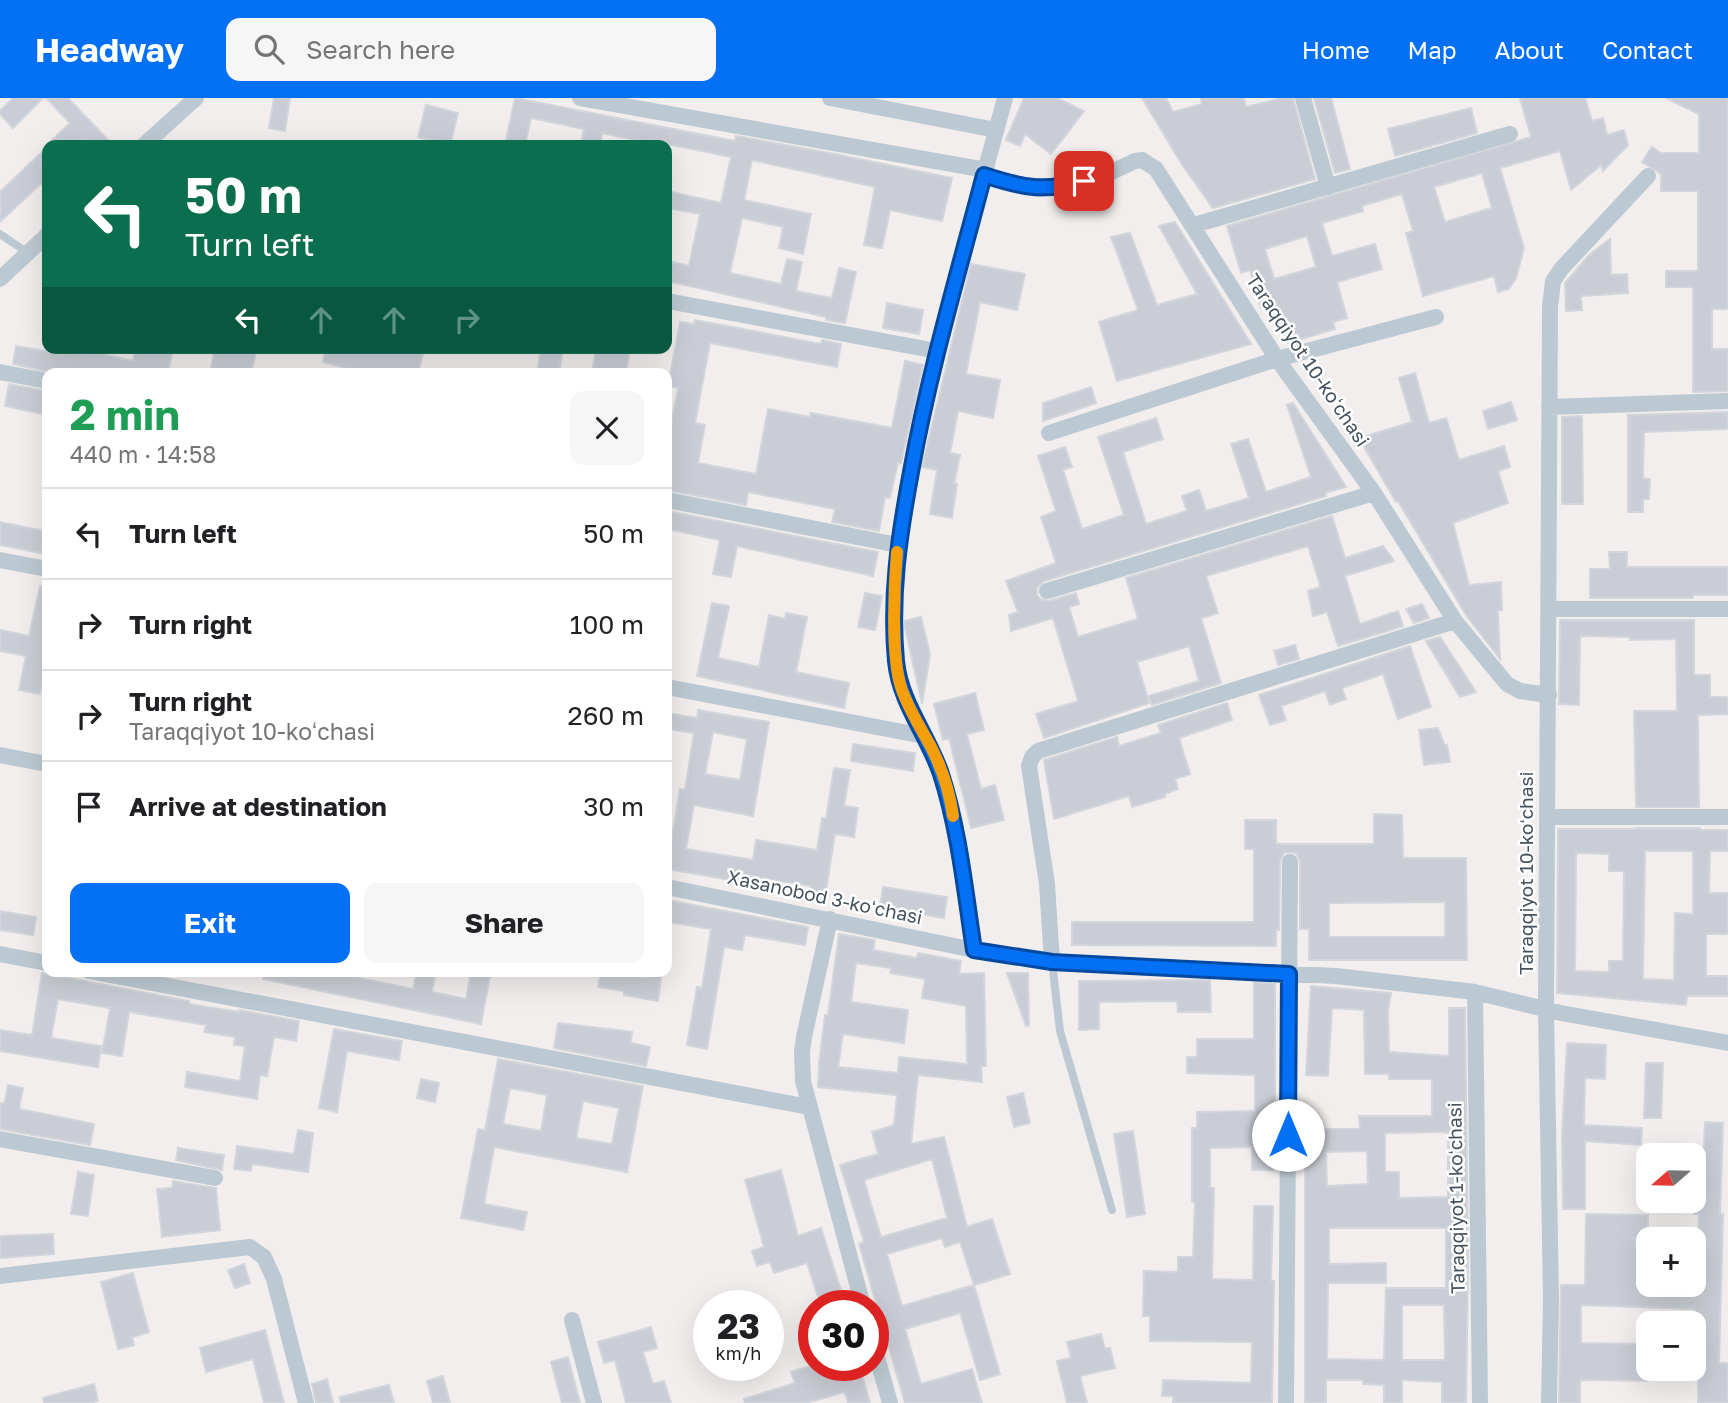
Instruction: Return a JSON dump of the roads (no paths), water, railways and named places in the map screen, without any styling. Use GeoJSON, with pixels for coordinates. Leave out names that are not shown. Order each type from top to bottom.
{"type":"FeatureCollection","features":[{"type":"Feature","properties":{"kind":"street"},"geometry":{"type":"LineString","coordinates":[[150,140],[197,98]]}},
{"type":"Feature","properties":{"kind":"street"},"geometry":{"type":"LineString","coordinates":[[580,98],[985,172]]}},
{"type":"Feature","properties":{"kind":"street"},"geometry":{"type":"LineString","coordinates":[[830,98],[996,130]]}},
{"type":"Feature","properties":{"kind":"street"},"geometry":{"type":"LineString","coordinates":[[974,950],[952,809],[933,751],[907,705],[900,683],[896,661],[895,576],[918,434],[937,351],[1005,98]]}},
{"type":"Feature","properties":{"kind":"street"},"geometry":{"type":"LineString","coordinates":[[1303,98],[1328,187]]}},
{"type":"Feature","properties":{"kind":"street"},"geometry":{"type":"LineString","coordinates":[[1194,225],[1510,134]]}},
{"type":"Feature","properties":{"kind":"street","name":"Taraqqiyot 10-koʻchasi"},"geometry":{"type":"LineString","coordinates":[[985,172],[1024,187],[1041,189],[1063,187],[1105,175],[1135,161],[1142,160],[1156,169],[1277,359],[1374,493],[1455,621],[1507,684],[1529,694],[1549,695]]}},
{"type":"Feature","properties":{"kind":"street","name":"Taraqqiyot 10-koʻchasi"},"geometry":{"type":"LineString","coordinates":[[1546,1010],[1549,407],[1553,281],[1587,240],[1648,176]]}},
{"type":"Feature","properties":{"kind":"street"},"geometry":{"type":"LineString","coordinates":[[0,279],[42,240]]}},
{"type":"Feature","properties":{"kind":"street"},"geometry":{"type":"LineString","coordinates":[[672,302],[937,351]]}},
{"type":"Feature","properties":{"kind":"street"},"geometry":{"type":"LineString","coordinates":[[1049,433],[1277,359],[1436,317]]}},
{"type":"Feature","properties":{"kind":"street"},"geometry":{"type":"LineString","coordinates":[[0,372],[42,381]]}},
{"type":"Feature","properties":{"kind":"street"},"geometry":{"type":"LineString","coordinates":[[1549,407],[1728,401]]}},
{"type":"Feature","properties":{"kind":"street"},"geometry":{"type":"LineString","coordinates":[[1046,591],[1374,493]]}},
{"type":"Feature","properties":{"kind":"street"},"geometry":{"type":"LineString","coordinates":[[672,501],[898,545]]}},
{"type":"Feature","properties":{"kind":"street"},"geometry":{"type":"LineString","coordinates":[[0,561],[42,568]]}},
{"type":"Feature","properties":{"kind":"street"},"geometry":{"type":"LineString","coordinates":[[1549,609],[1728,609]]}},
{"type":"Feature","properties":{"kind":"street"},"geometry":{"type":"LineString","coordinates":[[1052,962],[1048,884],[1028,766],[1038,751],[1455,621]]}},
{"type":"Feature","properties":{"kind":"street"},"geometry":{"type":"LineString","coordinates":[[672,688],[924,736]]}},
{"type":"Feature","properties":{"kind":"street"},"geometry":{"type":"LineString","coordinates":[[0,755],[42,763]]}},
{"type":"Feature","properties":{"kind":"street"},"geometry":{"type":"LineString","coordinates":[[1548,817],[1728,817]]}},
{"type":"Feature","properties":{"kind":"street"},"geometry":{"type":"LineString","coordinates":[[1286,1403],[1290,862]]}},
{"type":"Feature","properties":{"kind":"street","name":"Xasanobod 3-koʻchasi"},"geometry":{"type":"LineString","coordinates":[[672,888],[974,950],[1052,962],[1336,976],[1475,992],[1546,1010],[1728,1043]]}},
{"type":"Feature","properties":{"kind":"street"},"geometry":{"type":"LineString","coordinates":[[830,919],[802,1052],[803,1081],[859,1290]]}},
{"type":"Feature","properties":{"kind":"street"},"geometry":{"type":"LineString","coordinates":[[0,954],[42,962]]}},
{"type":"Feature","properties":{"kind":"street"},"geometry":{"type":"LineString","coordinates":[[121,977],[808,1107]]}},
{"type":"Feature","properties":{"kind":"street","name":"Taraqqiyot 1-koʻchasi"},"geometry":{"type":"LineString","coordinates":[[1475,992],[1480,1403]]}},
{"type":"Feature","properties":{"kind":"street"},"geometry":{"type":"LineString","coordinates":[[1546,1010],[1551,1299],[1549,1403]]}},
{"type":"Feature","properties":{"kind":"street"},"geometry":{"type":"LineString","coordinates":[[0,1139],[215,1178]]}},
{"type":"Feature","properties":{"kind":"street"},"geometry":{"type":"LineString","coordinates":[[0,1276],[250,1247],[264,1257],[274,1279],[306,1403]]}},
{"type":"Feature","properties":{"kind":"street"},"geometry":{"type":"LineString","coordinates":[[572,1320],[594,1403]]}},
{"type":"Feature","properties":{"kind":"street"},"geometry":{"type":"LineString","coordinates":[[884,1381],[890,1403]]}},
{"type":"Feature","properties":{"kind":"lane"},"geometry":{"type":"LineString","coordinates":[[0,234],[28,253]]}},
{"type":"Feature","properties":{"kind":"lane"},"geometry":{"type":"LineString","coordinates":[[1052,962],[1060,1031],[1112,1210]]}}]}
